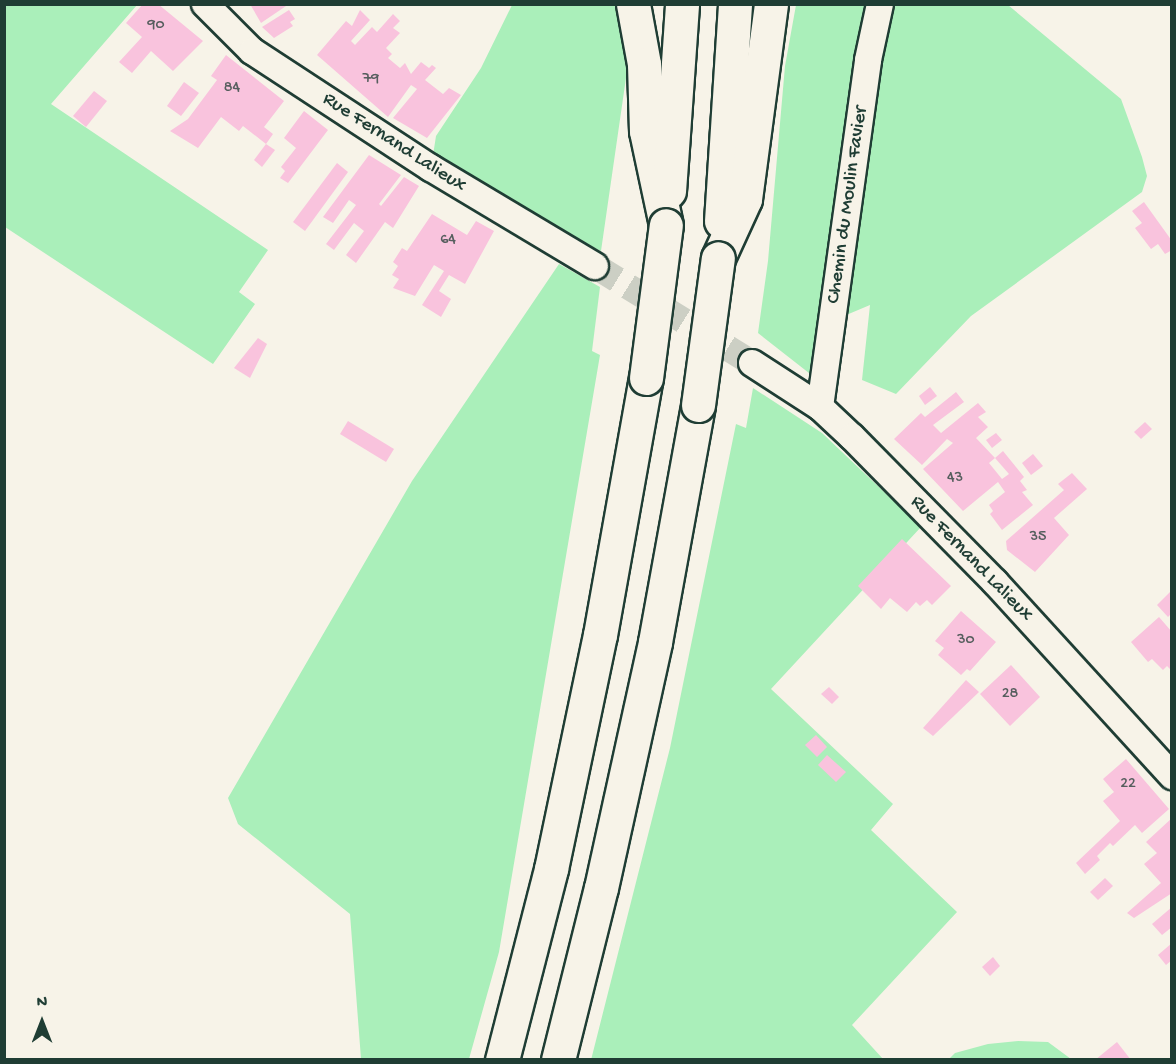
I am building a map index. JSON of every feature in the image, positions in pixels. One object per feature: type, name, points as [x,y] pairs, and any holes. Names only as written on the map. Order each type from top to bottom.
[{"type":"highway","points":[[633,4],[644,64],[646,131],[666,225]]},
{"type":"highway","points":[[502,1059],[551,869],[600,635],[646,378],[666,225],[682,4]]},
{"type":"highway","points":[[558,1059],[602,888],[655,642],[698,405],[718,258],[735,4]]},
{"type":"highway","points":[[718,258],[745,199],[771,4]]},
{"type":"street","name":"Rue Fernand Lalieux","points":[[205,4],[252,51],[431,168],[595,266]]},
{"type":"street","name":"Chemin du Moulin Favier","points":[[820,407],[868,60],[880,4]]},
{"type":"street","name":"Rue Fernand Lalieux","points":[[752,363],[820,407],[995,582],[1172,776]]},
{"type":"green space","points":[[4,5],[137,5],[51,104],[268,250],[239,292],[255,304],[213,364],[5,227]]},
{"type":"green space","points":[[512,5],[618,5],[627,71],[601,251],[431,168],[436,136],[481,68]]},
{"type":"green space","points":[[796,5],[1008,5],[1121,99],[1147,176],[1142,192],[971,316],[896,394],[862,380],[870,305],[832,321],[823,384],[758,333],[768,261],[785,66]]},
{"type":"green space","points":[[559,264],[600,287],[592,351],[600,355],[499,952],[469,1059],[361,1059],[350,914],[238,824],[228,798],[412,481]]},
{"type":"green space","points":[[753,388],[822,433],[921,527],[771,689],[893,804],[871,830],[957,912],[852,1025],[883,1059],[591,1060],[670,748],[736,424],[746,428]]},
{"type":"green space","points":[[1018,1041],[1048,1042],[1071,1059],[949,1059],[955,1053],[988,1044]]},
{"type":"building","points":[[143,4],[158,4],[203,41],[173,71],[151,51],[132,73],[119,62],[142,37],[126,23]]},
{"type":"building","points":[[250,4],[289,4],[261,23]]},
{"type":"building","points":[[289,10],[295,19],[290,22],[293,26],[274,38],[262,27]]},
{"type":"building","points":[[360,10],[370,20],[351,41],[355,45],[372,27],[377,32],[393,14],[400,21],[393,28],[400,33],[386,48],[392,54],[388,58],[400,68],[405,63],[411,74],[421,62],[429,68],[432,65],[436,68],[425,80],[443,94],[449,88],[461,95],[427,138],[393,118],[417,89],[411,85],[388,117],[317,55],[346,21],[352,26]]},
{"type":"building","points":[[226,55],[284,101],[264,127],[273,134],[266,144],[243,126],[239,131],[221,117],[198,148],[170,131],[188,119],[217,80],[211,76]]},
{"type":"building","points":[[184,82],[199,93],[181,116],[167,106]]},
{"type":"building","points":[[94,91],[107,101],[86,127],[73,116]]},
{"type":"building","points":[[304,111],[328,130],[288,183],[280,178],[285,171],[281,167],[296,148],[284,138]]},
{"type":"building","points":[[266,144],[275,150],[262,167],[254,160]]},
{"type":"building","points":[[369,155],[401,175],[379,204],[381,206],[404,177],[419,186],[393,228],[385,222],[356,263],[346,255],[364,231],[354,223],[334,250],[326,244],[356,205],[349,200],[333,223],[323,217]]},
{"type":"building","points":[[337,163],[348,172],[305,231],[293,222]]},
{"type":"building","points":[[1144,202],[1172,241],[1172,250],[1165,254],[1158,244],[1151,249],[1135,228],[1142,223],[1132,211]]},
{"type":"building","points":[[432,214],[467,235],[476,221],[494,231],[465,284],[449,275],[439,291],[451,299],[441,317],[422,305],[444,271],[434,265],[415,296],[393,288],[399,279],[392,275],[398,266],[393,262],[402,248],[407,251]]},
{"type":"building","points":[[258,338],[267,344],[250,378],[234,368]]},
{"type":"building","points":[[930,387],[937,396],[925,405],[919,396]]},
{"type":"building","points":[[956,392],[964,402],[933,425],[941,433],[978,403],[986,412],[978,417],[988,427],[976,438],[995,458],[1003,451],[1024,477],[1020,481],[1027,490],[1022,492],[1033,505],[1002,530],[990,514],[993,511],[989,505],[1005,492],[998,482],[963,511],[923,469],[953,443],[947,439],[922,465],[894,439],[921,413],[925,417]],"holes":[[[995,458],[1009,474],[1002,479],[989,463]]]},
{"type":"building","points":[[348,421],[394,449],[386,462],[340,434]]},
{"type":"building","points":[[1145,422],[1152,429],[1141,439],[1134,432]]},
{"type":"building","points":[[996,433],[1002,440],[992,448],[986,440]]},
{"type":"building","points":[[1033,454],[1043,466],[1031,475],[1022,463]]},
{"type":"building","points":[[1072,473],[1087,489],[1054,518],[1069,535],[1035,572],[1007,550],[1006,541],[1064,490],[1058,484]]},
{"type":"building","points":[[902,539],[951,586],[932,605],[927,600],[920,606],[916,602],[907,612],[890,598],[881,609],[858,586]]},
{"type":"building","points":[[1172,590],[1172,613],[1168,617],[1157,605]]},
{"type":"building","points":[[961,611],[996,642],[970,671],[967,669],[961,675],[938,655],[944,648],[935,641]]},
{"type":"building","points":[[1159,617],[1172,632],[1172,671],[1167,666],[1163,670],[1152,659],[1148,662],[1131,642]]},
{"type":"building","points":[[1011,665],[1040,697],[1010,726],[980,694]]},
{"type":"building","points":[[966,680],[979,692],[933,736],[923,728]]},
{"type":"building","points":[[829,687],[839,697],[832,704],[821,694]]},
{"type":"building","points":[[816,735],[827,747],[817,757],[805,745]]},
{"type":"building","points":[[827,755],[846,772],[836,782],[818,765]]},
{"type":"building","points":[[1126,759],[1169,809],[1142,833],[1135,825],[1113,846],[1110,843],[1097,856],[1100,860],[1085,874],[1076,863],[1120,821],[1103,801],[1114,792],[1103,779]]},
{"type":"building","points":[[1172,818],[1172,893],[1134,918],[1127,913],[1161,883],[1144,864],[1157,853],[1146,842]]},
{"type":"building","points":[[1105,878],[1113,886],[1098,900],[1090,892]]},
{"type":"building","points":[[1172,907],[1172,927],[1162,935],[1152,924]]},
{"type":"building","points":[[1172,943],[1172,960],[1166,965],[1158,955]]},
{"type":"building","points":[[993,957],[1000,966],[990,976],[982,967]]},
{"type":"building","points":[[1117,1042],[1131,1060],[1095,1060]]},
{"type":"tunnel","points":[[595,266],[752,363]]}]
